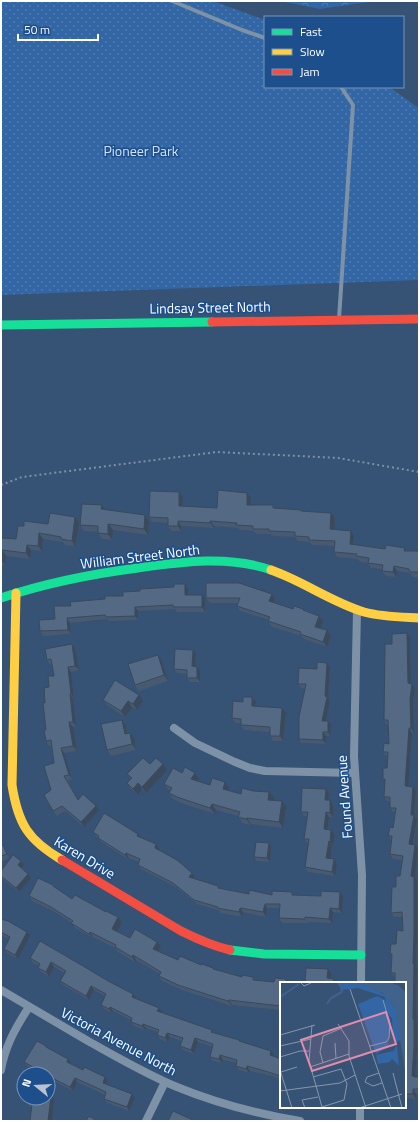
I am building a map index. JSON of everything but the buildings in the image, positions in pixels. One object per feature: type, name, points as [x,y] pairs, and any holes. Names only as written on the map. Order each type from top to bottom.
[{"type":"street","name":"Lindsay Street North","points":[[1,325],[419,319]]},
{"type":"street","name":"William Street North","points":[[1,598],[83,576],[175,563],[201,561],[236,562],[254,565],[281,574],[357,610],[385,616],[419,618]]},
{"type":"street","name":"Karen Drive","points":[[16,593],[12,785],[17,812],[22,823],[38,845],[181,931],[220,948],[264,954],[361,955]]},
{"type":"street","name":"Found Avenue","points":[[357,610],[354,773],[362,875],[361,982]]},
{"type":"street","points":[[174,728],[195,743],[250,768],[264,771],[354,773]]},
{"type":"street","name":"Victoria Avenue North","points":[[1,990],[114,1056],[165,1082],[184,1090],[234,1106],[300,1121]]},
{"type":"street","points":[[1,1070],[2,1060],[9,1041],[29,1007]]},
{"type":"street","points":[[146,1121],[165,1082]]},
{"type":"street","points":[[360,1108],[360,1121]]},
{"type":"lane","points":[[172,1],[264,38]]},
{"type":"lane","points":[[339,319],[353,106],[342,88]]},
{"type":"path","points":[[1,485],[22,477],[217,452],[338,458],[419,472]]},
{"type":"green space","name":"Pioneer Park","points":[[1,1],[213,1],[264,20],[264,88],[390,88],[419,108],[419,280],[1,295]]},
{"type":"green space","points":[[280,1],[376,1],[320,9]]},
{"type":"traffic: fast","points":[[1,325],[212,322]]},
{"type":"traffic: fast","points":[[1,598],[35,588],[103,573],[188,562],[221,561],[255,565],[271,570]]},
{"type":"traffic: fast","points":[[230,950],[264,954],[361,955]]},
{"type":"traffic: slow","points":[[271,570],[340,603],[364,612],[385,616],[419,618]]},
{"type":"traffic: slow","points":[[16,593],[12,785],[14,799],[21,821],[26,830],[50,853],[62,860]]},
{"type":"traffic: jam","points":[[212,322],[419,319]]},
{"type":"traffic: jam","points":[[62,860],[181,931],[205,942],[230,950]]}]
